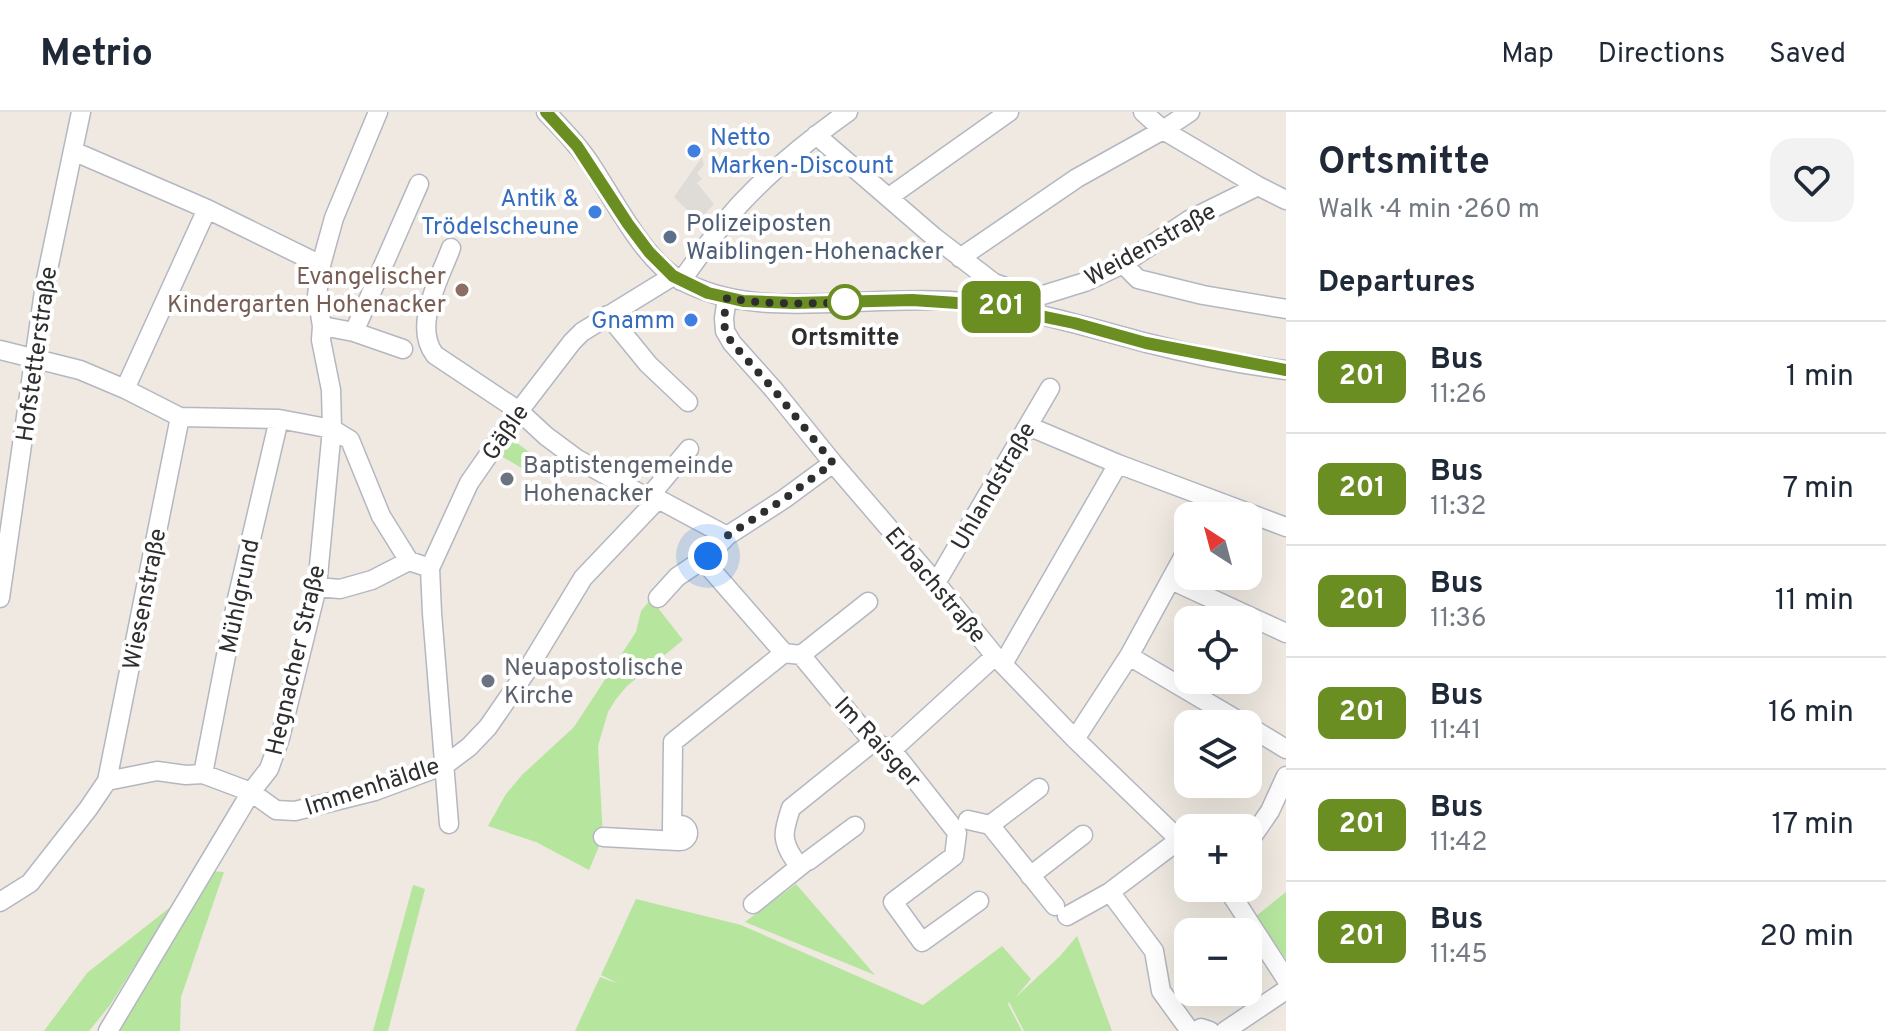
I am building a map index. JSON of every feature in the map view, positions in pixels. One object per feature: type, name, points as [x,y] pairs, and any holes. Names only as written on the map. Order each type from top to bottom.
[{"type":"street","name":"Hofstetterstraße","points":[[0,600],[45,284],[81,112]]},
{"type":"street","name":"Hegnacher Straße","points":[[108,1031],[251,792],[269,769],[280,738],[317,587],[332,429],[331,390],[321,340],[317,296],[321,265],[334,218],[378,112]]},
{"type":"street","points":[[546,112],[585,156],[649,252],[677,278],[708,293],[743,301],[912,300],[988,305],[1062,320],[1146,343],[1286,370]]},
{"type":"street","points":[[889,197],[1009,112]]},
{"type":"street","points":[[1143,112],[1163,130],[1286,200]]},
{"type":"street","points":[[960,258],[1077,178],[1190,112]]},
{"type":"street","points":[[677,278],[741,203],[837,115]]},
{"type":"street","name":"Weidenstraße","points":[[816,135],[960,258],[994,283],[1031,296],[1085,282],[1123,264],[1189,220],[1258,186]]},
{"type":"street","points":[[73,151],[207,209],[321,265]]},
{"type":"street","points":[[354,332],[419,184]]},
{"type":"street","points":[[125,389],[207,209]]},
{"type":"street","points":[[451,248],[430,303],[425,332],[435,355],[519,411],[577,459],[727,536]]},
{"type":"street","points":[[1123,264],[1138,279],[1203,295],[1286,309]]},
{"type":"street","name":"Gäßle","points":[[430,568],[469,483],[572,342],[608,315],[677,278]]},
{"type":"street","points":[[988,305],[994,283]]},
{"type":"street","name":"Erbachstraße","points":[[727,298],[725,331],[732,343],[999,660],[1174,834]]},
{"type":"street","points":[[608,315],[648,364],[688,402]]},
{"type":"street","points":[[322,326],[354,332],[403,349]]},
{"type":"street","points":[[0,350],[80,370],[180,417],[279,419],[332,429],[350,440],[381,516],[409,561],[430,568],[449,824]]},
{"type":"street","name":"Uhlandstraße","points":[[936,583],[1050,388]]},
{"type":"street","name":"Wiesenstraße","points":[[107,781],[180,417]]},
{"type":"street","name":"Mühlgrund","points":[[203,774],[237,599],[279,419]]},
{"type":"street","points":[[1028,426],[1197,502]]},
{"type":"street","name":"Immenhäldle","points":[[107,781],[157,771],[203,774],[251,792],[276,810],[295,811],[375,791],[445,765],[469,747],[488,727],[526,672],[583,578],[653,498],[689,449]]},
{"type":"street","points":[[658,598],[677,577],[708,556],[727,536],[833,463]]},
{"type":"street","points":[[892,750],[999,660],[1118,464]]},
{"type":"street","points":[[1262,521],[1286,527]]},
{"type":"street","name":"Im Raisger","points":[[708,556],[709,567],[873,742],[892,750],[960,828]]},
{"type":"street","points":[[317,587],[340,589],[372,580],[409,561]]},
{"type":"street","points":[[1075,739],[1129,656],[1174,574]]},
{"type":"street","points":[[1171,580],[1286,633]]},
{"type":"street","points":[[603,837],[675,836],[673,742],[868,602]]},
{"type":"street","points":[[1129,656],[1221,710]]},
{"type":"street","points":[[1262,735],[1286,749]]},
{"type":"street","points":[[802,861],[784,845],[791,808],[873,742]]},
{"type":"street","points":[[1262,823],[1286,776]]},
{"type":"street","points":[[0,902],[30,883],[107,781]]},
{"type":"street","points":[[979,901],[922,942],[893,902],[954,856],[960,828],[990,825],[1039,788]]},
{"type":"street","points":[[990,825],[1061,911],[1110,892],[1174,850]]},
{"type":"street","points":[[753,904],[802,861],[855,826]]},
{"type":"street","points":[[1030,876],[1083,835]]},
{"type":"street","points":[[1110,892],[1154,951],[1161,991],[1190,1031]]},
{"type":"street","points":[[1236,902],[1286,979]]},
{"type":"street","points":[[1225,1031],[1286,990]]},
{"type":"street","points":[[1197,1031],[1201,1028],[1210,1031]]},
{"type":"green space","points":[[506,435],[540,460],[532,474],[494,452]]},
{"type":"green space","points":[[651,599],[683,640],[627,686],[608,712],[598,746],[603,837],[589,870],[536,842],[488,826],[506,794],[522,775],[574,727],[636,632],[641,611]]},
{"type":"green space","points":[[209,871],[224,872],[181,997],[180,1031],[116,1031]]},
{"type":"green space","points":[[796,884],[875,975],[745,922]]},
{"type":"green space","points":[[413,885],[425,889],[388,1031],[373,1031]]},
{"type":"green space","points":[[1286,892],[1286,959],[1262,925],[1262,918],[1256,916]]},
{"type":"green space","points":[[636,899],[741,925],[923,1005],[1002,946],[1031,979],[1015,998],[1077,936],[1112,1031],[1024,1031],[1009,1002],[1022,1031],[575,1031],[600,977],[619,984],[601,975]]},
{"type":"green space","points":[[173,905],[110,1005],[89,1031],[44,1031],[87,973]]},
{"type":"shaded area","points":[[702,157],[704,165],[697,173],[702,179],[697,183],[714,204],[698,221],[674,197]]},
{"type":"bus line","name":"201","points":[[546,112],[592,166],[649,252],[673,276],[708,293],[743,301],[818,304],[912,300],[988,305],[1074,323],[1146,343],[1286,370]]},
{"type":"place","name":"Netto Marken-Discount","points":[[694,151]]},
{"type":"place","name":"Antik & Trödelscheune","points":[[595,212]]},
{"type":"place","name":"Polizeiposten Waiblingen-Hohenacker","points":[[670,237]]},
{"type":"place","name":"Evangelischer Kindergarten Hohenacker","points":[[462,290]]},
{"type":"place","name":"Ortsmitte","points":[[845,302]]},
{"type":"place","name":"Gnamm","points":[[691,320]]},
{"type":"place","name":"Baptistengemeinde Hohenacker","points":[[507,479]]},
{"type":"place","name":"Neuapostolische Kirche","points":[[488,681]]},
{"type":"route","points":[[708,556],[727,536],[833,463],[732,343],[725,331],[727,298],[818,304],[850,302],[845,302]]}]
